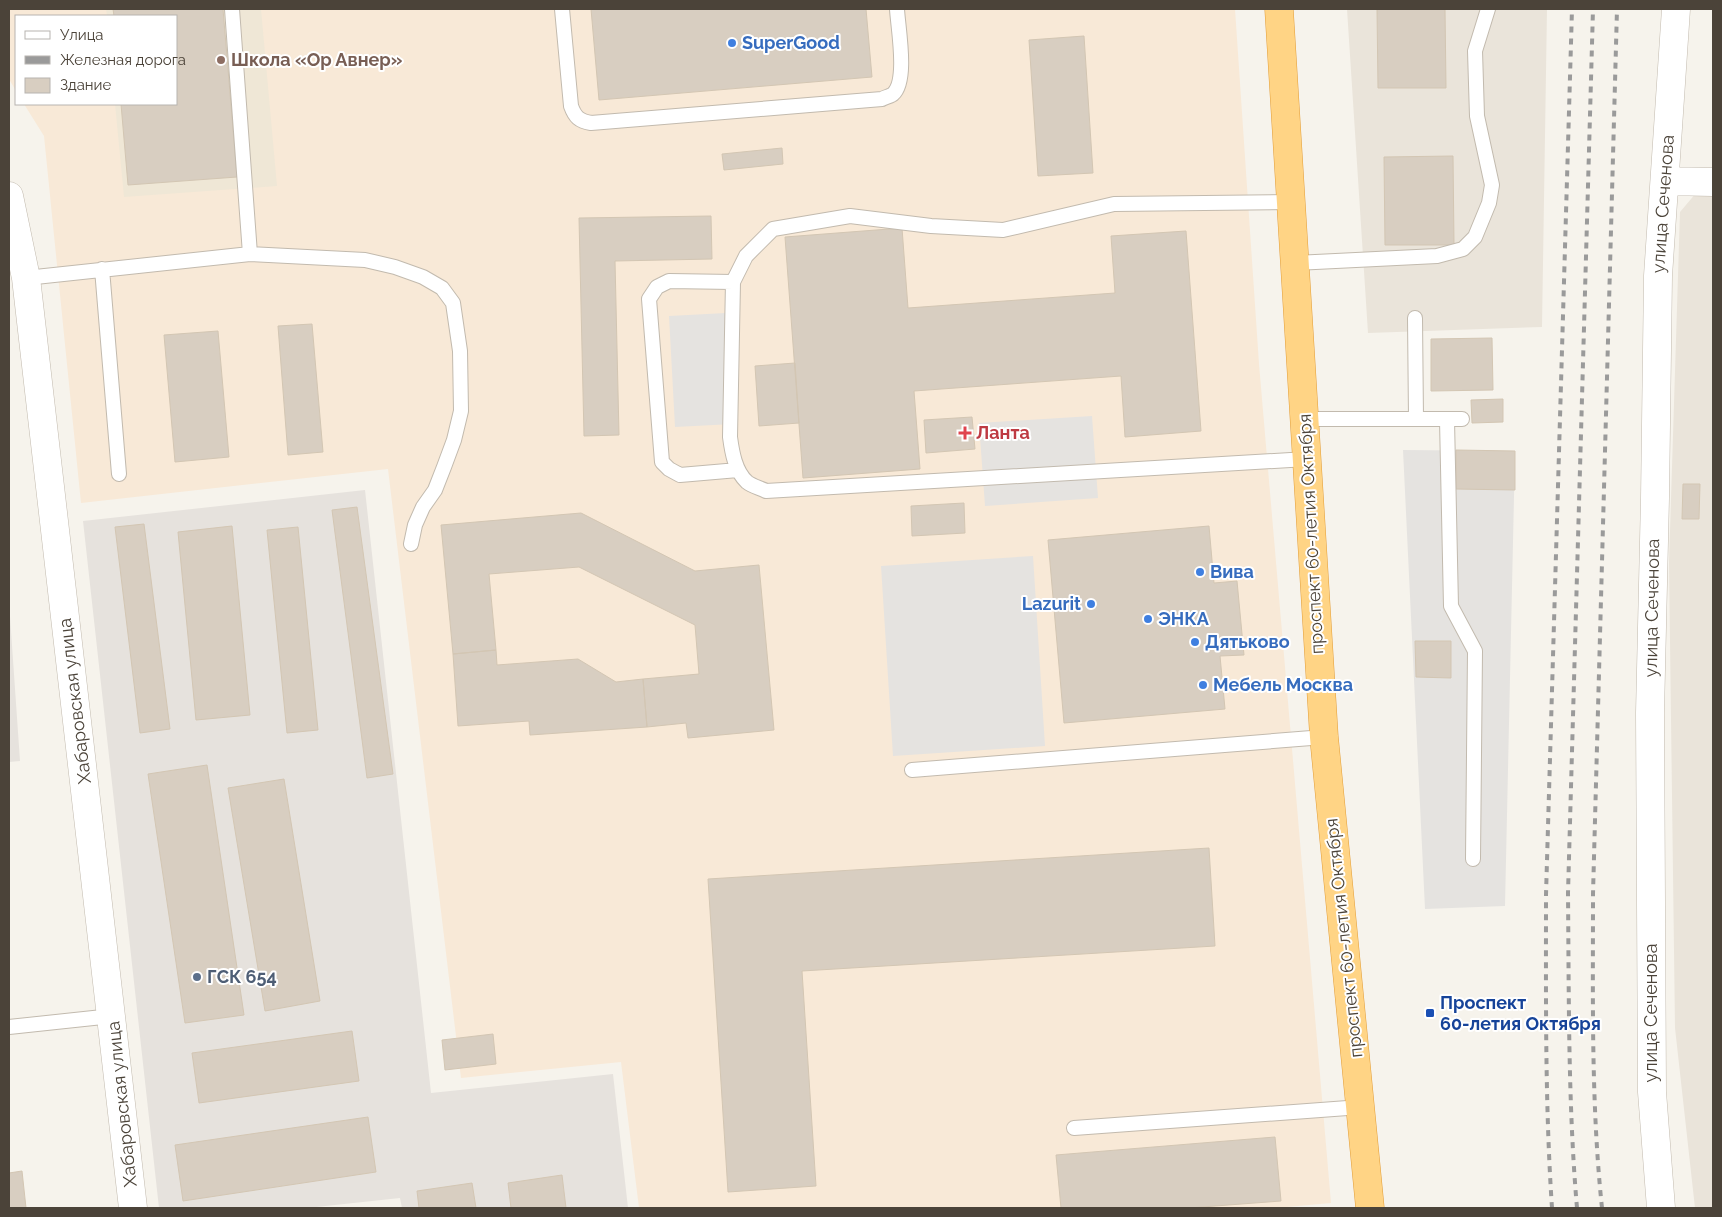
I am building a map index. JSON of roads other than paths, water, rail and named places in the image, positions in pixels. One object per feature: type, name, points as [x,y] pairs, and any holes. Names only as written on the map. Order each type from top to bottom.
[{"type":"highway","name":"проспект 60-летия Октября","points":[[1279,9],[1324,737],[1370,1208]]},
{"type":"street","name":"улица Сеченова","points":[[1662,1208],[1652,1092],[1650,713],[1658,276],[1676,9]]},
{"type":"street","points":[[1665,181],[1713,182]]},
{"type":"street","name":"Хабаровская улица","points":[[9,196],[26,278],[133,1208]]},
{"type":"lane","points":[[232,9],[250,254]]},
{"type":"lane","points":[[562,9],[571,106],[577,118],[591,123],[888,96],[893,94],[900,85],[901,70],[896,9]]},
{"type":"lane","points":[[1295,263],[1437,256],[1463,249],[1475,237],[1489,204],[1492,184],[1477,116],[1475,51],[1488,9]]},
{"type":"lane","points":[[1291,202],[1114,204],[1003,230],[931,226],[850,216],[773,229],[746,256],[733,282],[730,437],[731,448],[738,470],[748,483],[766,491],[1307,459]]},
{"type":"lane","points":[[26,278],[250,254],[365,260],[394,266],[423,277],[442,288],[453,302],[460,351],[461,411],[454,440],[444,467],[435,490],[415,525],[411,544]]},
{"type":"lane","points":[[102,269],[119,474]]},
{"type":"lane","points":[[733,282],[669,281],[657,287],[649,299],[662,462],[669,469],[680,475],[738,470]]},
{"type":"lane","points":[[1415,318],[1416,419]]},
{"type":"lane","points":[[1304,419],[1462,419]]},
{"type":"lane","points":[[1447,420],[1451,606],[1475,651],[1473,859]]},
{"type":"lane","points":[[912,770],[1324,737]]},
{"type":"lane","points":[[9,1027],[112,1016]]},
{"type":"lane","points":[[1074,1128],[1361,1107]]},
{"type":"railway","points":[[1552,1208],[1547,1091],[1546,895],[1572,9]]},
{"type":"railway","points":[[1577,1208],[1570,1090],[1568,893],[1593,9]]},
{"type":"railway","points":[[1602,1208],[1594,1090],[1593,894],[1617,9]]},
{"type":"place","name":"SuperGood","points":[[732,43]]},
{"type":"place","name":"Школа «Ор Авнер»","points":[[221,60]]},
{"type":"place","name":"Ланта","points":[[965,433]]},
{"type":"place","name":"Вива","points":[[1200,572]]},
{"type":"place","name":"Lazurit","points":[[1091,604]]},
{"type":"place","name":"ЭНКА","points":[[1148,619]]},
{"type":"place","name":"Дятьково","points":[[1195,642]]},
{"type":"place","name":"Мебель Москва","points":[[1203,685]]},
{"type":"place","name":"ГСК 654","points":[[197,977]]},
{"type":"place","name":"Проспект 60-летия Октября","points":[[1430,1013]]}]
